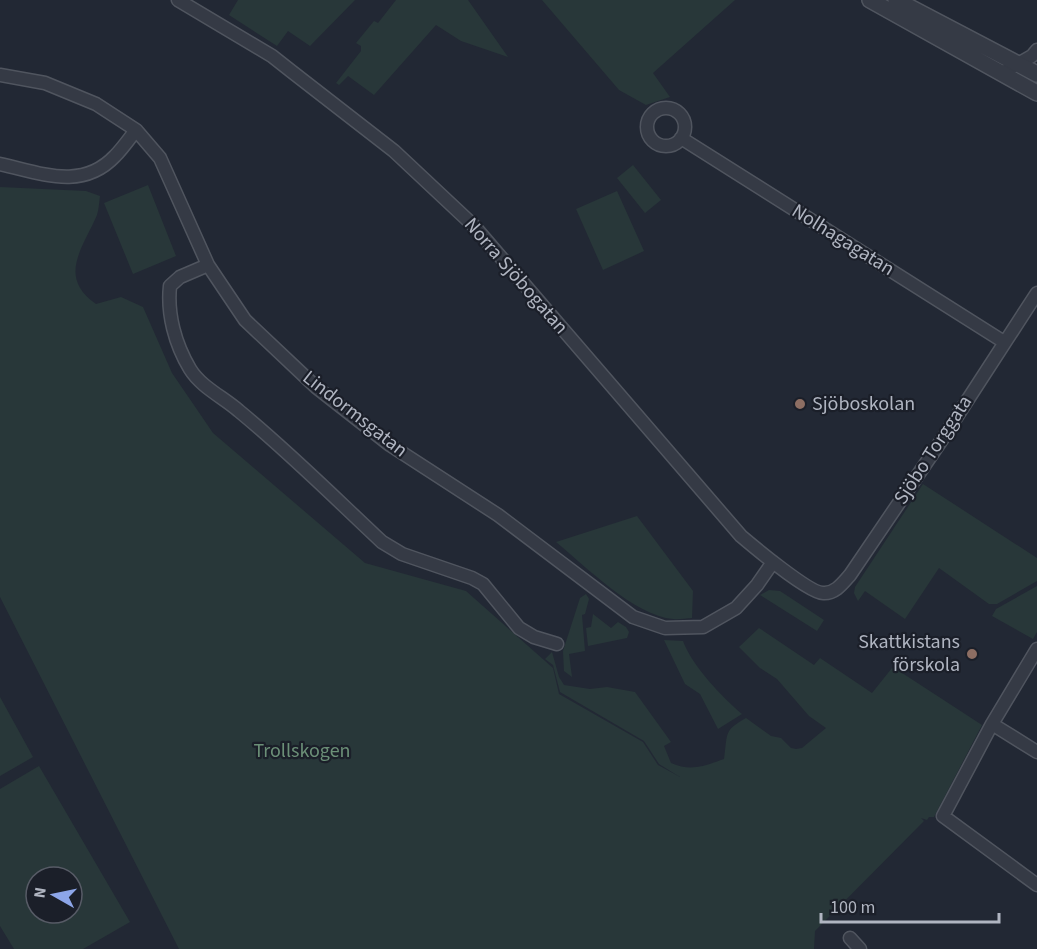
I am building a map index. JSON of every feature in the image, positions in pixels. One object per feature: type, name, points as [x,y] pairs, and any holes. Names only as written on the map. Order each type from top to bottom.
[{"type":"street","name":"Norra Sjöbogatan","points":[[178,0],[272,56],[394,151],[474,226],[741,536],[773,562],[818,592]]},
{"type":"street","points":[[870,0],[1037,93]]},
{"type":"street","points":[[896,0],[1037,74]]},
{"type":"street","points":[[1002,73],[1032,56],[1037,50]]},
{"type":"street","name":"Lindormsgatan","points":[[0,75],[45,83],[96,104],[136,130],[160,159],[208,265],[245,320],[316,387],[390,445],[498,515],[633,617],[665,628],[703,627],[736,608],[757,585],[773,562]]},
{"type":"street","points":[[0,164],[62,177],[80,177],[105,165],[136,130]]},
{"type":"street","name":"Nolhagagatan","points":[[681,138],[1004,342]]},
{"type":"street","points":[[208,265],[180,278],[170,286],[168,303],[177,343],[191,371],[206,386],[239,411],[382,542],[402,554],[483,584],[519,628],[534,637],[557,644]]},
{"type":"street","name":"Sjöbo Torggata","points":[[818,592],[833,591],[841,586],[850,575],[941,441],[1037,292]]},
{"type":"street","points":[[1037,649],[992,724],[943,816],[1037,885]]},
{"type":"street","points":[[992,724],[1037,752]]},
{"type":"street","points":[[850,938],[860,949]]},
{"type":"green space","points":[[238,0],[355,0],[310,46],[288,31],[277,46],[229,15]]},
{"type":"green space","points":[[396,0],[468,0],[508,57],[461,41],[436,25],[374,95],[348,76],[339,85],[336,83],[361,51],[361,46],[356,43],[374,21],[378,23]]},
{"type":"green space","points":[[542,0],[735,0],[653,73],[670,97],[646,105],[619,90]]},
{"type":"green space","points":[[633,165],[661,200],[645,213],[617,178]]},
{"type":"green space","points":[[148,185],[176,256],[133,274],[104,203]]},
{"type":"green space","name":"Trollskogen","points":[[0,187],[86,191],[100,196],[97,215],[77,262],[75,273],[78,283],[84,294],[96,304],[121,297],[143,307],[172,373],[213,433],[365,563],[466,591],[553,668],[559,694],[643,742],[658,765],[680,777],[659,764],[644,741],[560,692],[553,665],[545,659],[552,652],[559,677],[564,685],[590,689],[607,687],[635,692],[671,742],[664,746],[671,763],[691,768],[724,759],[730,730],[746,718],[771,736],[781,738],[791,748],[796,749],[802,748],[826,728],[809,716],[777,679],[760,668],[739,647],[759,628],[814,665],[820,658],[872,693],[892,668],[896,669],[982,725],[934,817],[929,817],[927,820],[921,818],[924,821],[815,931],[814,949],[179,949],[0,597]]},
{"type":"green space","points":[[617,191],[644,251],[603,270],[576,209]]},
{"type":"green space","points":[[923,484],[1037,558],[1037,581],[997,604],[989,604],[939,568],[905,619],[865,591],[858,601],[854,593],[855,587]]},
{"type":"green space","points":[[637,516],[693,591],[692,618],[673,619],[658,616],[643,609],[611,588],[556,542]]},
{"type":"green space","points":[[1037,586],[1037,632],[1033,639],[992,616],[996,609]]},
{"type":"green space","points":[[769,590],[780,591],[824,620],[817,631],[760,595]]},
{"type":"green space","points":[[586,594],[589,599],[585,614],[582,615],[585,651],[569,654],[572,677],[564,671],[563,651],[580,598]]},
{"type":"green space","points":[[593,614],[611,628],[618,622],[626,627],[629,632],[627,638],[588,646],[586,628],[591,627]]},
{"type":"green space","points":[[664,640],[683,641],[700,671],[742,714],[718,729],[700,694],[685,684]]},
{"type":"green space","points":[[0,697],[33,757],[0,776]]},
{"type":"green space","points":[[39,766],[130,922],[83,949],[14,949],[0,926],[0,789]]},
{"type":"place","name":"Sjöboskolan","points":[[800,404]]},
{"type":"place","name":"Skattkistans förskola","points":[[972,654]]}]
